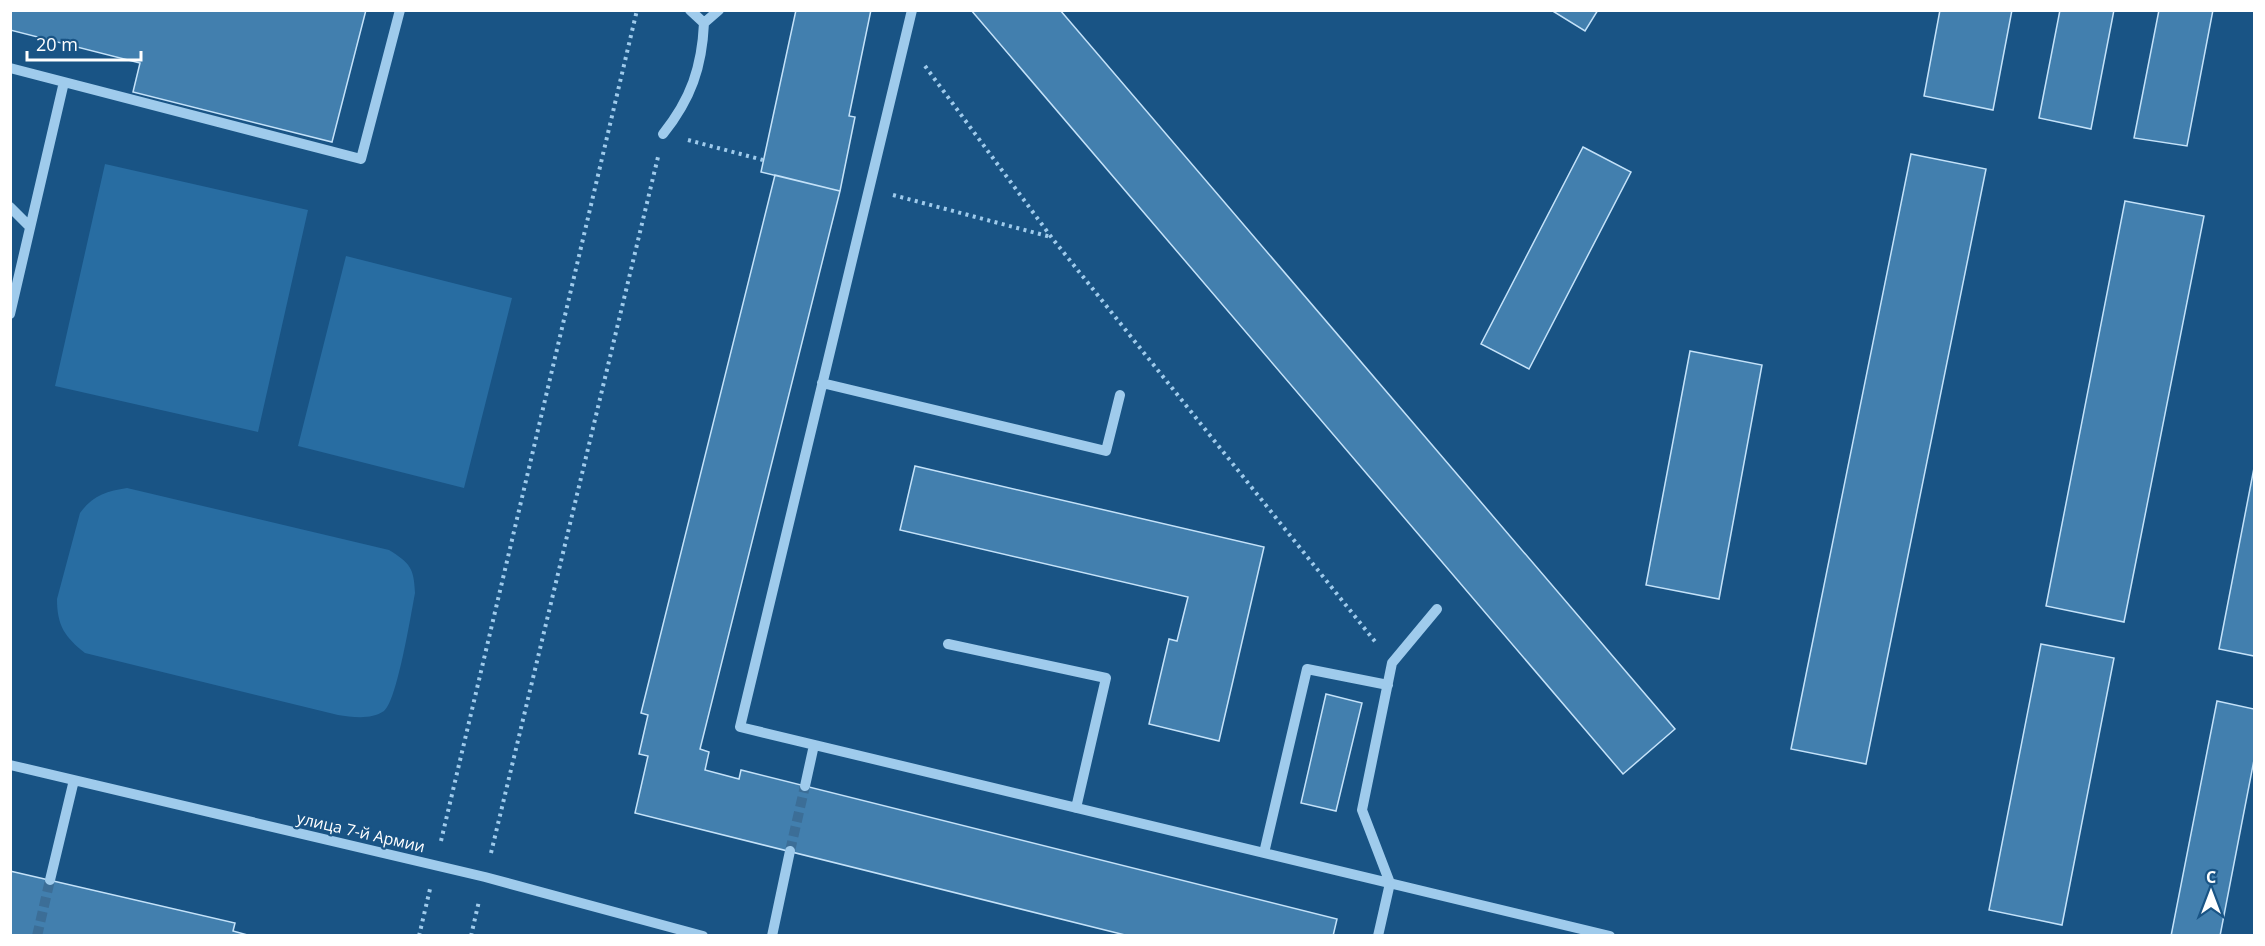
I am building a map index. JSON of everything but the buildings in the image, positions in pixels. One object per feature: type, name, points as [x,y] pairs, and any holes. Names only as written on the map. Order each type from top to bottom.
[{"type":"street","points":[[10,68],[361,159],[400,10]]},
{"type":"street","points":[[690,10],[704,23]]},
{"type":"street","points":[[663,134],[673,122],[694,82],[702,53],[704,23],[719,10]]},
{"type":"street","points":[[912,10],[740,727],[1610,936]]},
{"type":"street","points":[[10,314],[64,82]]},
{"type":"street","points":[[10,207],[30,227]]},
{"type":"street","points":[[822,383],[1106,451],[1120,395]]},
{"type":"street","points":[[1378,936],[1390,883],[1362,810],[1392,663],[1437,609]]},
{"type":"street","points":[[948,644],[1106,678],[1076,808]]},
{"type":"street","points":[[1264,853],[1307,669],[1388,685]]},
{"type":"street","points":[[805,786],[814,745]]},
{"type":"street","name":"улица 7-й Армии","points":[[10,765],[485,877],[703,936]]},
{"type":"street","points":[[50,880],[74,780]]},
{"type":"street","points":[[772,936],[790,851]]},
{"type":"path","points":[[419,936],[637,10]]},
{"type":"path","points":[[905,39],[1052,238],[1392,663]]},
{"type":"path","points":[[471,936],[663,134],[764,160]]},
{"type":"path","points":[[869,189],[1052,238]]},
{"type":"shaded area","points":[[105,164],[308,210],[258,432],[55,386]]},
{"type":"shaded area","points":[[346,256],[512,298],[464,488],[298,446]]},
{"type":"shaded area","points":[[127,488],[389,550],[402,559],[412,572],[415,593],[394,691],[384,711],[367,717],[338,715],[85,653],[78,647],[63,630],[57,599],[80,513],[100,495]]},
{"type":"tunnel","points":[[790,851],[805,786]]},
{"type":"tunnel","points":[[37,936],[50,880]]}]
